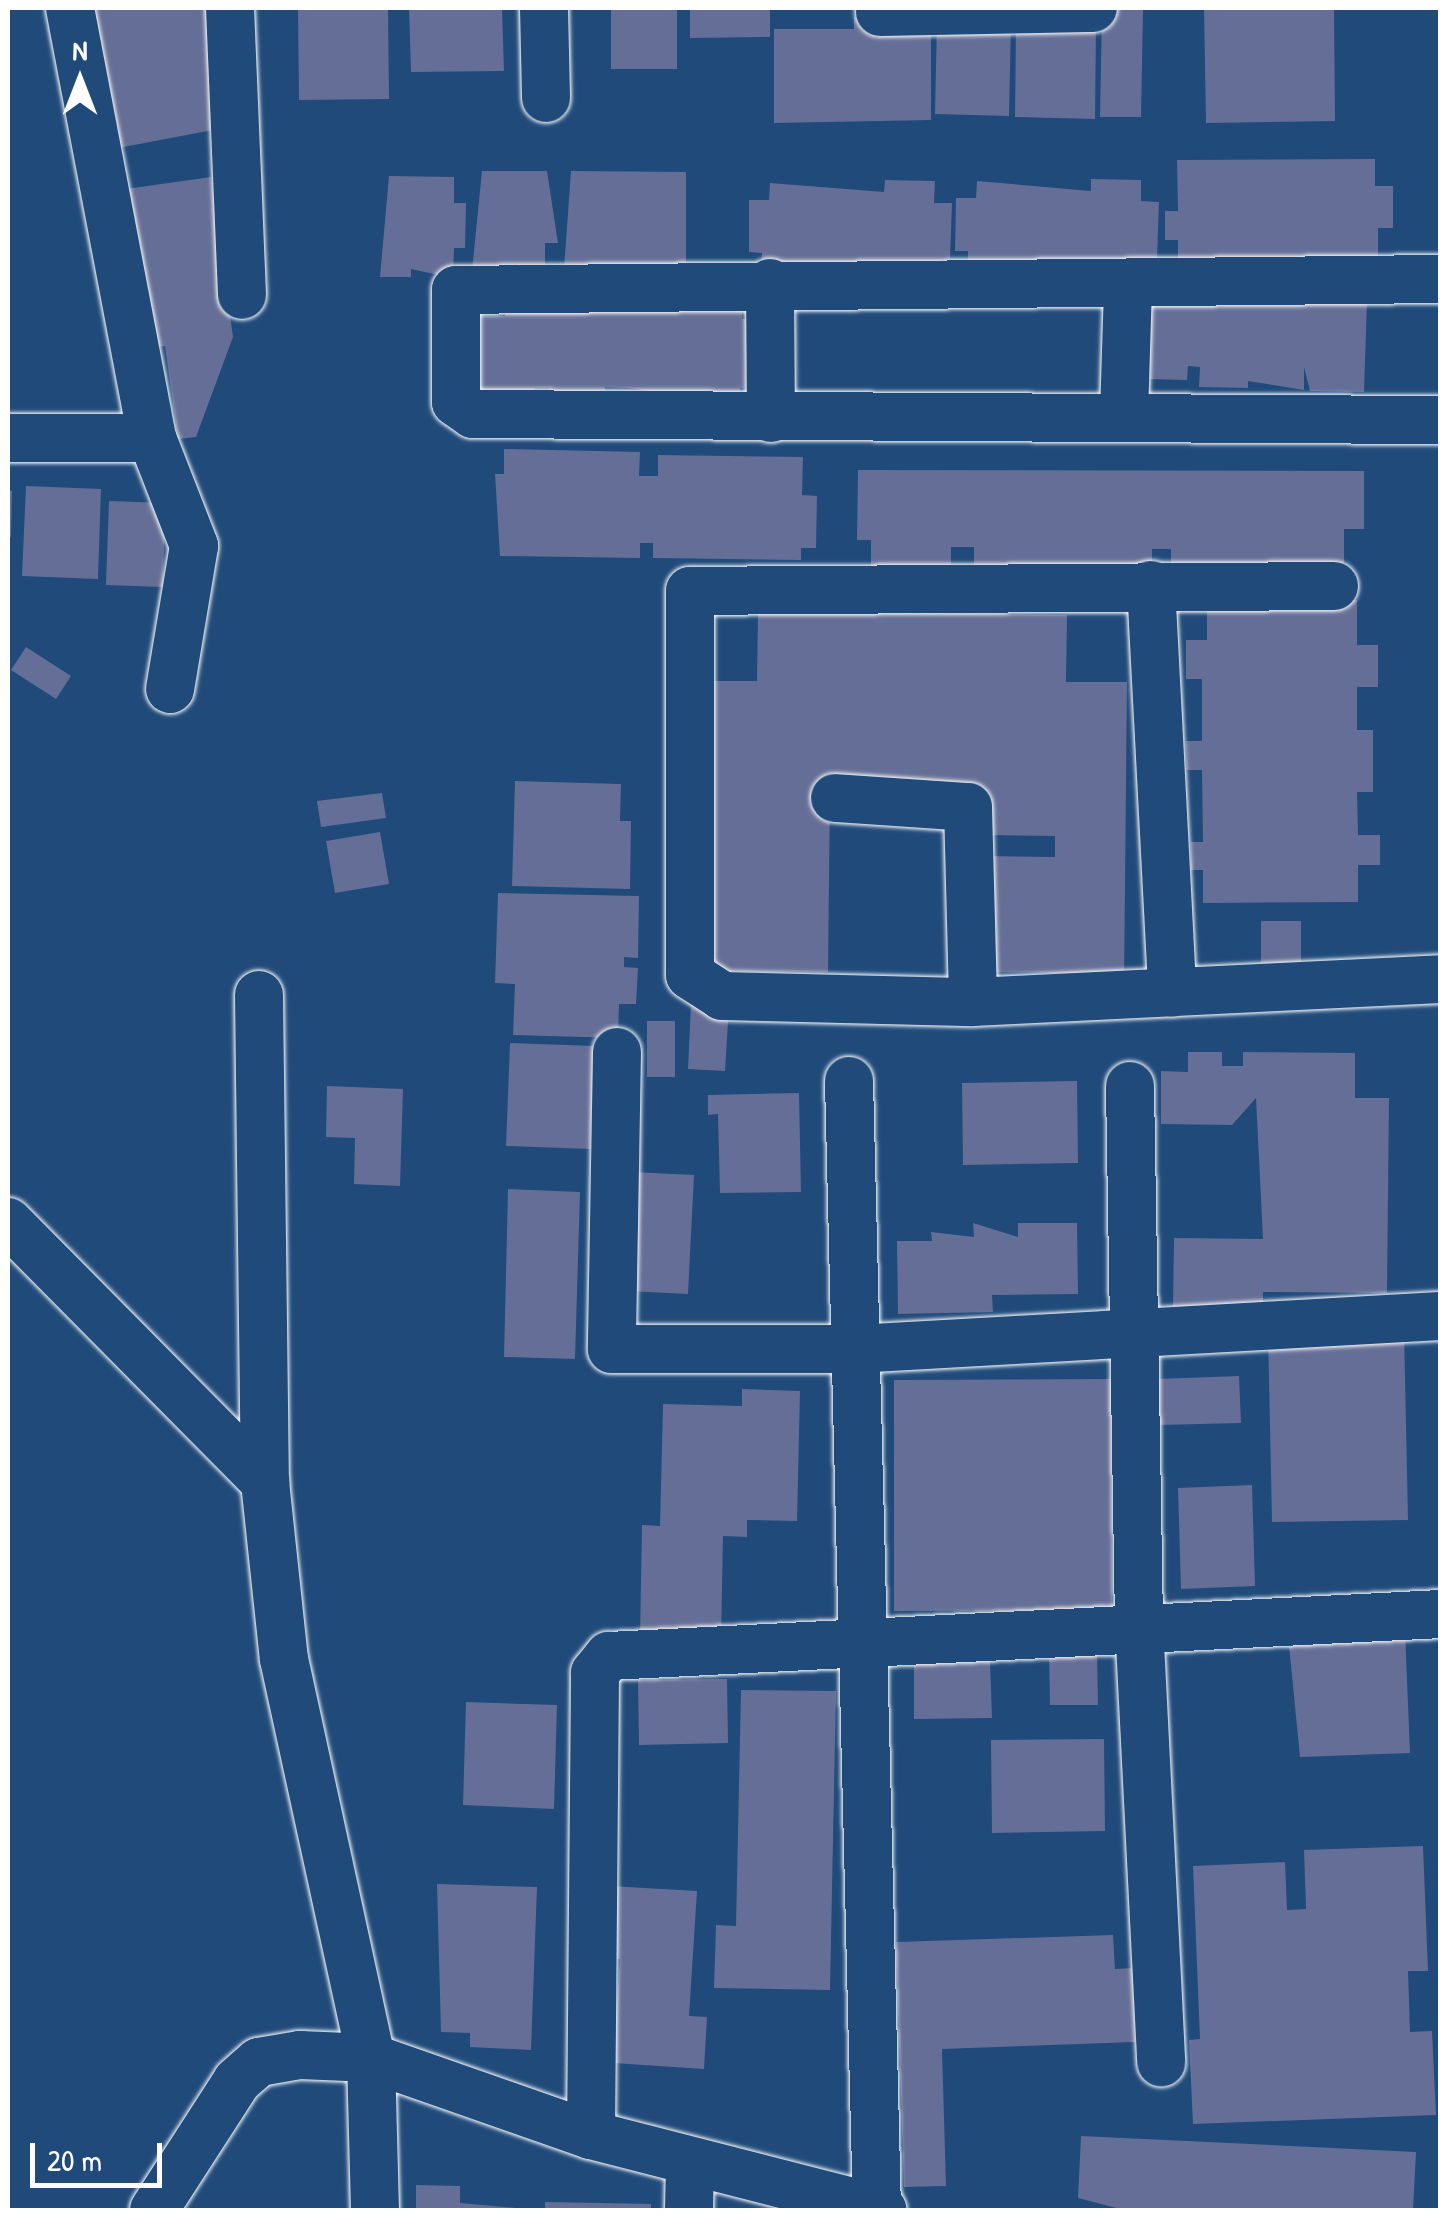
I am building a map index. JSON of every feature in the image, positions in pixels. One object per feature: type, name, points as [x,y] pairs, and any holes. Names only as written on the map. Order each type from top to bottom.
[{"type":"street","points":[[70,8],[152,438],[194,546],[170,689]]},
{"type":"street","points":[[230,8],[242,295]]},
{"type":"street","points":[[544,8],[546,98]]},
{"type":"street","points":[[880,12],[1093,8]]},
{"type":"street","points":[[1440,279],[1128,286],[770,283],[458,288],[456,402],[473,414],[771,418],[1124,415],[1440,420]]},
{"type":"street","points":[[770,283],[771,418]]},
{"type":"street","points":[[1124,415],[1128,286]]},
{"type":"street","points":[[8,438],[152,438]]},
{"type":"street","points":[[1151,584],[1172,992]]},
{"type":"street","points":[[1334,586],[1151,584],[690,591],[690,975],[722,996],[973,1002],[1440,979]]},
{"type":"street","points":[[835,798],[968,806],[973,1002]]},
{"type":"street","points":[[259,995],[265,1482],[284,1660],[372,2058],[375,2210]]},
{"type":"street","points":[[616,1052],[612,1349],[855,1348],[1440,1316]]},
{"type":"street","points":[[154,2210],[237,2081],[259,2062],[372,2058],[591,2135],[880,2210],[859,1640],[849,1081]]},
{"type":"street","points":[[1130,1086],[1138,1330],[1140,1623],[1160,2062]]},
{"type":"street","points":[[8,1222],[265,1482]]},
{"type":"street","points":[[591,2135],[595,1673],[627,1649],[1140,1623],[1440,1614]]},
{"type":"street","points":[[689,2210],[690,2162]]},
{"type":"building","points":[[86,8],[213,8],[218,129],[113,149]]},
{"type":"building","points":[[298,8],[388,8],[389,99],[299,100]]},
{"type":"building","points":[[409,8],[502,8],[504,71],[411,72]]},
{"type":"building","points":[[611,8],[677,8],[677,69],[611,69]]},
{"type":"building","points":[[690,8],[770,8],[770,37],[690,38]]},
{"type":"building","points":[[1204,8],[1334,8],[1335,121],[1206,123]]},
{"type":"building","points":[[1102,9],[1143,10],[1141,117],[1100,117]]},
{"type":"building","points":[[854,17],[931,17],[931,120],[774,123],[774,29],[854,29]]},
{"type":"building","points":[[937,22],[1011,23],[1009,116],[935,114]]},
{"type":"building","points":[[1016,23],[1096,25],[1095,119],[1015,117]]},
{"type":"building","points":[[1375,159],[1375,186],[1393,186],[1393,228],[1378,228],[1378,274],[1178,276],[1178,240],[1165,240],[1165,211],[1178,211],[1177,160]]},
{"type":"building","points":[[482,171],[547,171],[558,243],[545,243],[545,273],[517,272],[517,264],[472,271]]},
{"type":"building","points":[[571,171],[686,172],[686,277],[564,269]]},
{"type":"building","points":[[389,176],[454,177],[454,203],[466,203],[465,248],[454,248],[453,278],[411,269],[411,277],[380,277]]},
{"type":"building","points":[[211,177],[233,337],[196,437],[178,439],[165,346],[148,348],[126,189]]},
{"type":"building","points":[[1091,179],[1141,180],[1141,201],[1159,202],[1157,259],[968,271],[968,251],[955,251],[956,198],[976,198],[977,181],[1091,191]]},
{"type":"building","points":[[885,180],[935,181],[934,203],[952,203],[950,260],[940,260],[940,276],[761,272],[762,253],[749,252],[749,200],[769,200],[770,183],[884,192]]},
{"type":"building","points":[[1148,295],[1367,301],[1364,392],[1310,391],[1304,367],[1304,390],[1248,381],[1248,388],[1199,387],[1200,367],[1188,366],[1187,380],[1146,379]]},
{"type":"building","points":[[506,298],[662,312],[662,298],[742,300],[742,319],[764,319],[763,389],[740,388],[740,405],[605,387],[605,398],[548,397],[549,388],[535,388],[534,397],[473,395],[475,316],[505,316]]},
{"type":"building","points":[[504,449],[640,452],[639,476],[658,476],[658,455],[803,457],[802,495],[817,496],[816,548],[801,548],[801,560],[653,558],[653,543],[640,543],[640,558],[500,556],[495,474],[504,474]]},
{"type":"building","points":[[858,470],[1364,471],[1364,529],[1344,529],[1344,569],[1171,568],[1171,549],[1152,549],[1152,568],[974,568],[974,547],[951,547],[951,568],[871,567],[871,540],[857,540]]},
{"type":"building","points":[[26,486],[101,489],[98,579],[22,576]]},
{"type":"building","points":[[8,490],[12,491],[11,537],[8,537]]},
{"type":"building","points":[[109,501],[165,503],[163,587],[106,585]]},
{"type":"building","points":[[1207,600],[1357,600],[1357,645],[1378,645],[1378,687],[1357,687],[1357,730],[1373,730],[1373,792],[1357,792],[1358,835],[1380,835],[1380,865],[1358,865],[1358,902],[1203,903],[1203,870],[1191,870],[1191,842],[1203,842],[1202,770],[1187,770],[1186,741],[1202,741],[1202,679],[1186,679],[1186,640],[1207,640]]},
{"type":"building","points":[[758,612],[1067,615],[1066,682],[1127,682],[1124,989],[1073,988],[1073,973],[985,972],[986,856],[1055,857],[1055,836],[986,835],[987,792],[830,790],[828,972],[711,971],[714,681],[757,681]]},
{"type":"building","points":[[26,647],[71,676],[56,699],[11,670]]},
{"type":"building","points":[[515,781],[621,784],[620,821],[631,821],[630,889],[512,886]]},
{"type":"building","points":[[382,793],[386,818],[321,827],[317,801]]},
{"type":"building","points":[[380,832],[389,884],[335,893],[326,841]]},
{"type":"building","points":[[498,893],[639,896],[638,958],[624,957],[624,967],[638,968],[636,1004],[619,1004],[618,1038],[513,1035],[515,984],[495,983]]},
{"type":"building","points":[[1261,921],[1301,921],[1301,963],[1261,963]]},
{"type":"building","points":[[691,1004],[729,1006],[725,1071],[688,1069]]},
{"type":"building","points":[[647,1021],[675,1021],[675,1077],[647,1077]]},
{"type":"building","points":[[510,1043],[594,1046],[590,1149],[506,1146]]},
{"type":"building","points":[[1188,1052],[1222,1052],[1222,1066],[1243,1066],[1243,1052],[1355,1053],[1355,1098],[1389,1098],[1387,1293],[1263,1292],[1263,1308],[1173,1307],[1174,1238],[1263,1239],[1256,1098],[1232,1125],[1161,1124],[1161,1071],[1188,1072]]},
{"type":"building","points":[[1077,1081],[1078,1163],[963,1165],[962,1083]]},
{"type":"building","points":[[327,1086],[403,1089],[400,1186],[354,1184],[355,1138],[326,1137]]},
{"type":"building","points":[[799,1093],[801,1192],[720,1193],[718,1114],[708,1115],[708,1095]]},
{"type":"building","points":[[632,1172],[694,1175],[688,1294],[626,1291]]},
{"type":"building","points":[[508,1189],[580,1192],[575,1359],[504,1357]]},
{"type":"building","points":[[973,1223],[1018,1237],[1018,1223],[1077,1223],[1078,1294],[992,1295],[993,1312],[898,1314],[897,1241],[932,1241],[931,1232],[974,1237]]},
{"type":"building","points":[[1404,1329],[1408,1520],[1272,1522],[1268,1331]]},
{"type":"building","points":[[1239,1376],[1241,1423],[1159,1425],[1157,1379]]},
{"type":"building","points":[[1111,1379],[1112,1610],[894,1611],[894,1380]]},
{"type":"building","points":[[742,1389],[800,1391],[797,1521],[747,1520],[747,1537],[723,1536],[721,1639],[640,1638],[642,1525],[660,1526],[663,1404],[742,1406]]},
{"type":"building","points":[[1252,1485],[1255,1586],[1181,1589],[1178,1488]]},
{"type":"building","points":[[1405,1631],[1410,1753],[1300,1757],[1288,1635]]},
{"type":"building","points":[[1097,1651],[1098,1705],[1050,1705],[1049,1652]]},
{"type":"building","points":[[990,1660],[992,1718],[914,1719],[914,1662]]},
{"type":"building","points":[[727,1679],[728,1743],[639,1745],[638,1680]]},
{"type":"building","points":[[741,1690],[836,1691],[830,1990],[714,1988],[716,1925],[736,1926]]},
{"type":"building","points":[[466,1702],[557,1705],[554,1809],[463,1805]]},
{"type":"building","points":[[1104,1739],[1105,1831],[992,1833],[991,1740]]},
{"type":"building","points":[[1423,1846],[1428,1971],[1408,1971],[1410,2032],[1432,2031],[1436,2115],[1193,2124],[1189,2040],[1200,2039],[1193,1866],[1285,1862],[1287,1910],[1306,1909],[1304,1850]]},
{"type":"building","points":[[437,1884],[537,1887],[531,2050],[470,2047],[470,2033],[441,2032]]},
{"type":"building","points":[[610,1886],[697,1891],[689,2016],[707,2017],[704,2069],[613,2063],[620,1959],[605,1958]]},
{"type":"building","points":[[1113,1935],[1115,1969],[1133,1968],[1135,2042],[942,2049],[946,2186],[904,2187],[896,1942]]},
{"type":"building","points":[[1081,2136],[1416,2152],[1413,2210],[1124,2210],[1078,2198]]},
{"type":"building","points":[[416,2185],[460,2186],[460,2203],[537,2210],[416,2210]]},
{"type":"building","points":[[545,2202],[651,2204],[651,2210],[545,2210]]}]
